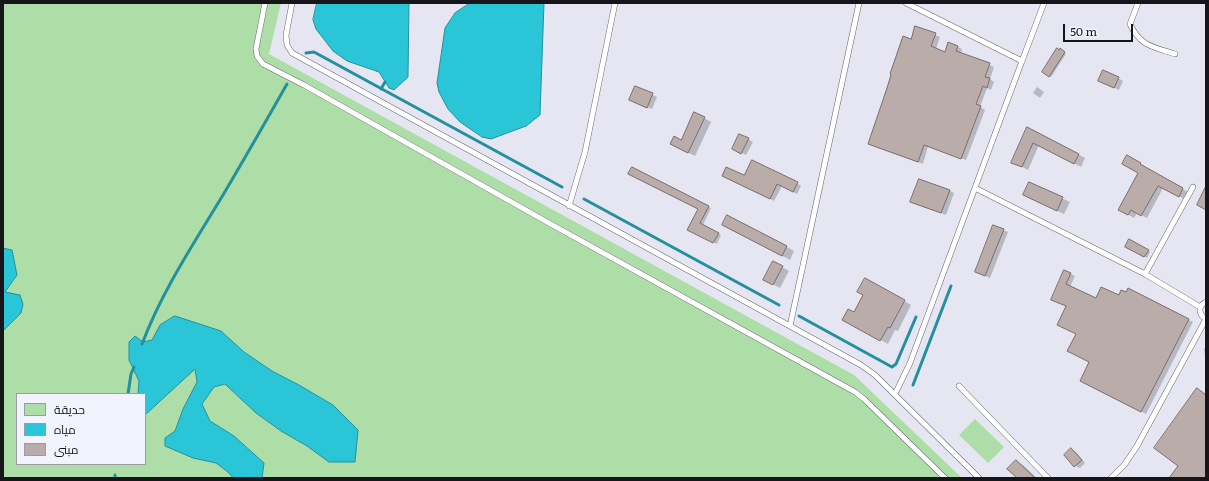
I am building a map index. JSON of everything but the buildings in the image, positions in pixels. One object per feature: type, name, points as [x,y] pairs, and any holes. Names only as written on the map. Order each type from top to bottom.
[{"type":"lane","points":[[265,3],[256,49],[257,56],[263,64],[304,85],[554,226],[855,392],[945,478]]},
{"type":"lane","points":[[292,3],[286,35],[287,45],[292,53],[861,365],[875,375],[895,394],[979,478]]},
{"type":"lane","points":[[569,206],[585,152],[615,3]]},
{"type":"lane","points":[[790,326],[859,3]]},
{"type":"lane","points":[[906,3],[1022,61]]},
{"type":"lane","points":[[895,394],[910,363],[1044,3]]},
{"type":"lane","points":[[1138,3],[1130,24],[1135,34],[1146,44],[1175,54]]},
{"type":"lane","points":[[1145,274],[1193,187]]},
{"type":"lane","points":[[976,188],[1145,274],[1200,307]]},
{"type":"lane","points":[[1111,478],[1125,464],[1137,446],[1206,319],[1202,317],[1200,307],[1206,302]]},
{"type":"lane","points":[[959,386],[1048,478]]},
{"type":"green space","points":[[3,3],[281,3],[269,54],[854,375],[962,478],[262,478],[264,463],[234,436],[210,421],[202,404],[214,387],[225,384],[256,413],[281,431],[307,446],[333,405],[272,371],[244,352],[221,331],[160,325],[152,340],[143,342],[129,360],[139,381],[138,393],[16,393],[16,465],[146,465],[146,414],[195,368],[197,382],[183,409],[175,431],[165,438],[193,458],[216,463],[233,478],[3,478],[3,331],[21,313],[5,292],[17,275],[12,250],[3,248]]},
{"type":"green space","points":[[975,419],[1004,447],[988,463],[959,435]]},
{"type":"water","points":[[317,3],[409,3],[408,77],[394,90],[389,88],[379,72],[347,61],[333,51],[316,29],[313,20]]},
{"type":"water","points":[[470,3],[544,3],[540,115],[526,126],[491,139],[482,137],[460,122],[448,109],[439,92],[437,83],[445,28],[455,13]]},
{"type":"water","points":[[3,248],[12,250],[17,275],[5,292],[20,295],[23,304],[21,313],[3,331]]},
{"type":"water","points":[[175,316],[221,331],[244,352],[272,371],[333,405],[358,430],[355,462],[329,462],[256,413],[225,384],[214,387],[202,404],[210,421],[234,436],[264,463],[262,478],[233,478],[216,463],[193,458],[165,446],[165,438],[175,431],[183,409],[197,382],[195,369],[146,414],[146,393],[138,393],[139,381],[129,360],[129,342],[135,336],[143,342],[152,340],[160,325]]},
{"type":"waterway","points":[[306,53],[314,52],[562,187]]},
{"type":"waterway","points":[[381,89],[385,82]]},
{"type":"waterway","points":[[142,344],[159,305],[179,268],[287,84]]},
{"type":"waterway","points":[[584,199],[779,305]]},
{"type":"waterway","points":[[913,385],[951,286]]},
{"type":"waterway","points":[[799,316],[892,367],[896,364],[916,317]]},
{"type":"waterway","points":[[128,393],[131,374],[134,367]]}]
